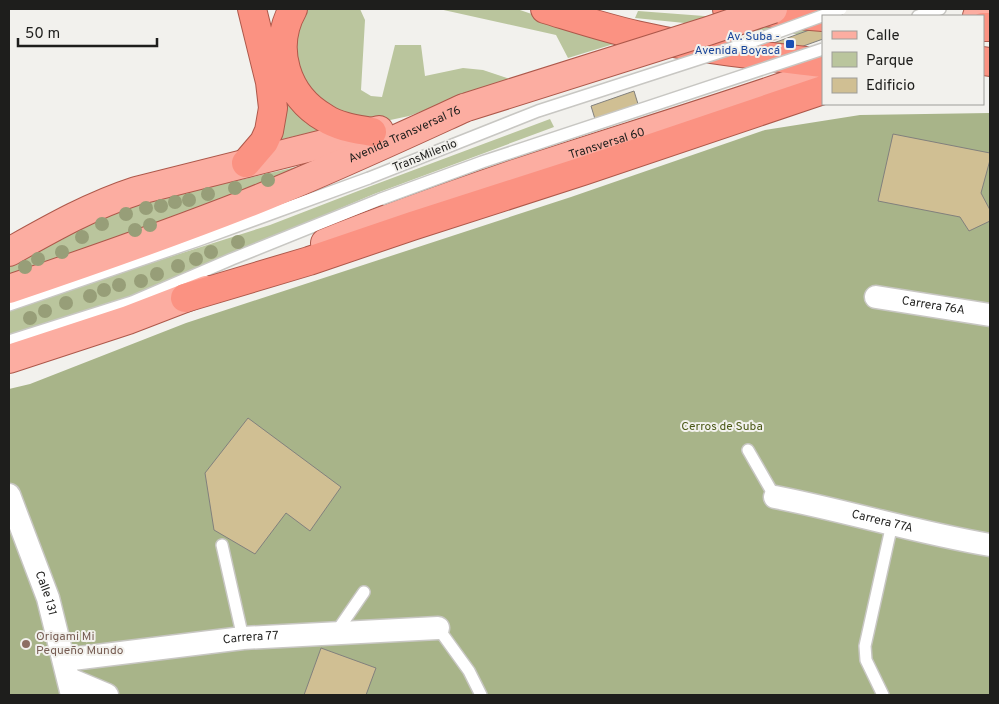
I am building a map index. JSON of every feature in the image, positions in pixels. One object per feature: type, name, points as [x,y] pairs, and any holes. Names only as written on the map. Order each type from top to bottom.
[{"type":"highway","points":[[246,163],[264,142],[269,131],[273,108],[270,82],[252,9]]},
{"type":"highway","points":[[293,9],[286,20],[283,36],[283,57],[294,89],[310,108],[325,118],[349,128],[372,132]]},
{"type":"highway","points":[[545,9],[644,37],[696,47],[822,63]]},
{"type":"highway","points":[[727,9],[822,16]]},
{"type":"highway","points":[[732,52],[822,54]]},
{"type":"highway","points":[[184,298],[309,262],[822,90]]},
{"type":"main road","points":[[466,108],[773,9]]},
{"type":"main road","name":"Transversal 60","points":[[386,208],[513,175],[822,73]]},
{"type":"main road","name":"Avenida Transversal 76","points":[[9,252],[57,224],[114,198],[136,191],[466,108]]},
{"type":"main road","name":"Avenida Transversal 76","points":[[9,289],[115,253],[249,202],[357,157],[466,108]]},
{"type":"main road","points":[[9,359],[128,320],[184,298],[386,208]]},
{"type":"street","name":"Carrera 76A","points":[[876,297],[990,315]]},
{"type":"street","name":"Calle 131","points":[[9,495],[48,598],[68,678]]},
{"type":"street","name":"Carrera 77A","points":[[775,497],[958,540],[990,545]]},
{"type":"street","name":"Carrera 77","points":[[68,678],[243,638],[438,628]]},
{"type":"street","points":[[68,678],[107,695]]},
{"type":"lane","name":"TransMilenio","points":[[825,15],[841,9]]},
{"type":"lane","points":[[921,15],[940,9]]},
{"type":"lane","name":"TransMilenio","points":[[9,305],[200,240],[369,178],[538,111],[748,43],[822,16]]},
{"type":"lane","name":"TransMilenio","points":[[9,342],[132,302],[232,259],[386,208],[482,162],[822,49]]},
{"type":"lane","points":[[748,450],[775,497]]},
{"type":"lane","points":[[883,695],[866,660],[865,646],[892,524]]},
{"type":"lane","points":[[222,545],[243,638]]},
{"type":"lane","points":[[335,634],[364,592]]},
{"type":"lane","points":[[438,628],[469,671],[481,695]]},
{"type":"green space","points":[[300,9],[360,9],[365,20],[361,90],[371,96],[382,97],[395,45],[421,45],[425,76],[463,68],[483,70],[510,79],[409,116],[381,122],[326,112],[292,68]]},
{"type":"green space","points":[[439,9],[517,9],[617,43],[568,58],[556,35]]},
{"type":"green space","points":[[638,11],[822,25],[822,37],[635,18]]},
{"type":"green space","points":[[281,82],[325,129],[279,140]]},
{"type":"green space","name":"Cerros de Suba","points":[[990,113],[990,695],[9,695],[9,389],[30,384],[186,323],[571,197],[765,130],[860,115]]},
{"type":"green space","points":[[550,119],[554,127],[374,194],[141,294],[9,338],[9,310],[270,225]]},
{"type":"green space","points":[[326,160],[9,281],[9,265],[111,210]]},
{"type":"building","points":[[822,25],[822,39],[742,68],[738,56]]},
{"type":"building","points":[[634,91],[638,104],[595,119],[591,106]]},
{"type":"building","points":[[893,134],[990,153],[990,160],[981,193],[990,210],[990,221],[969,231],[960,217],[878,201]]},
{"type":"building","points":[[248,418],[341,487],[310,531],[286,513],[255,554],[214,530],[205,473]]},
{"type":"building","points":[[321,648],[376,668],[366,695],[304,695]]},
{"type":"place","name":"Av. Suba - Avenida Boyacá","points":[[790,44]]},
{"type":"place","name":"Origami Mi Pequeño Mundo","points":[[26,644]]}]
